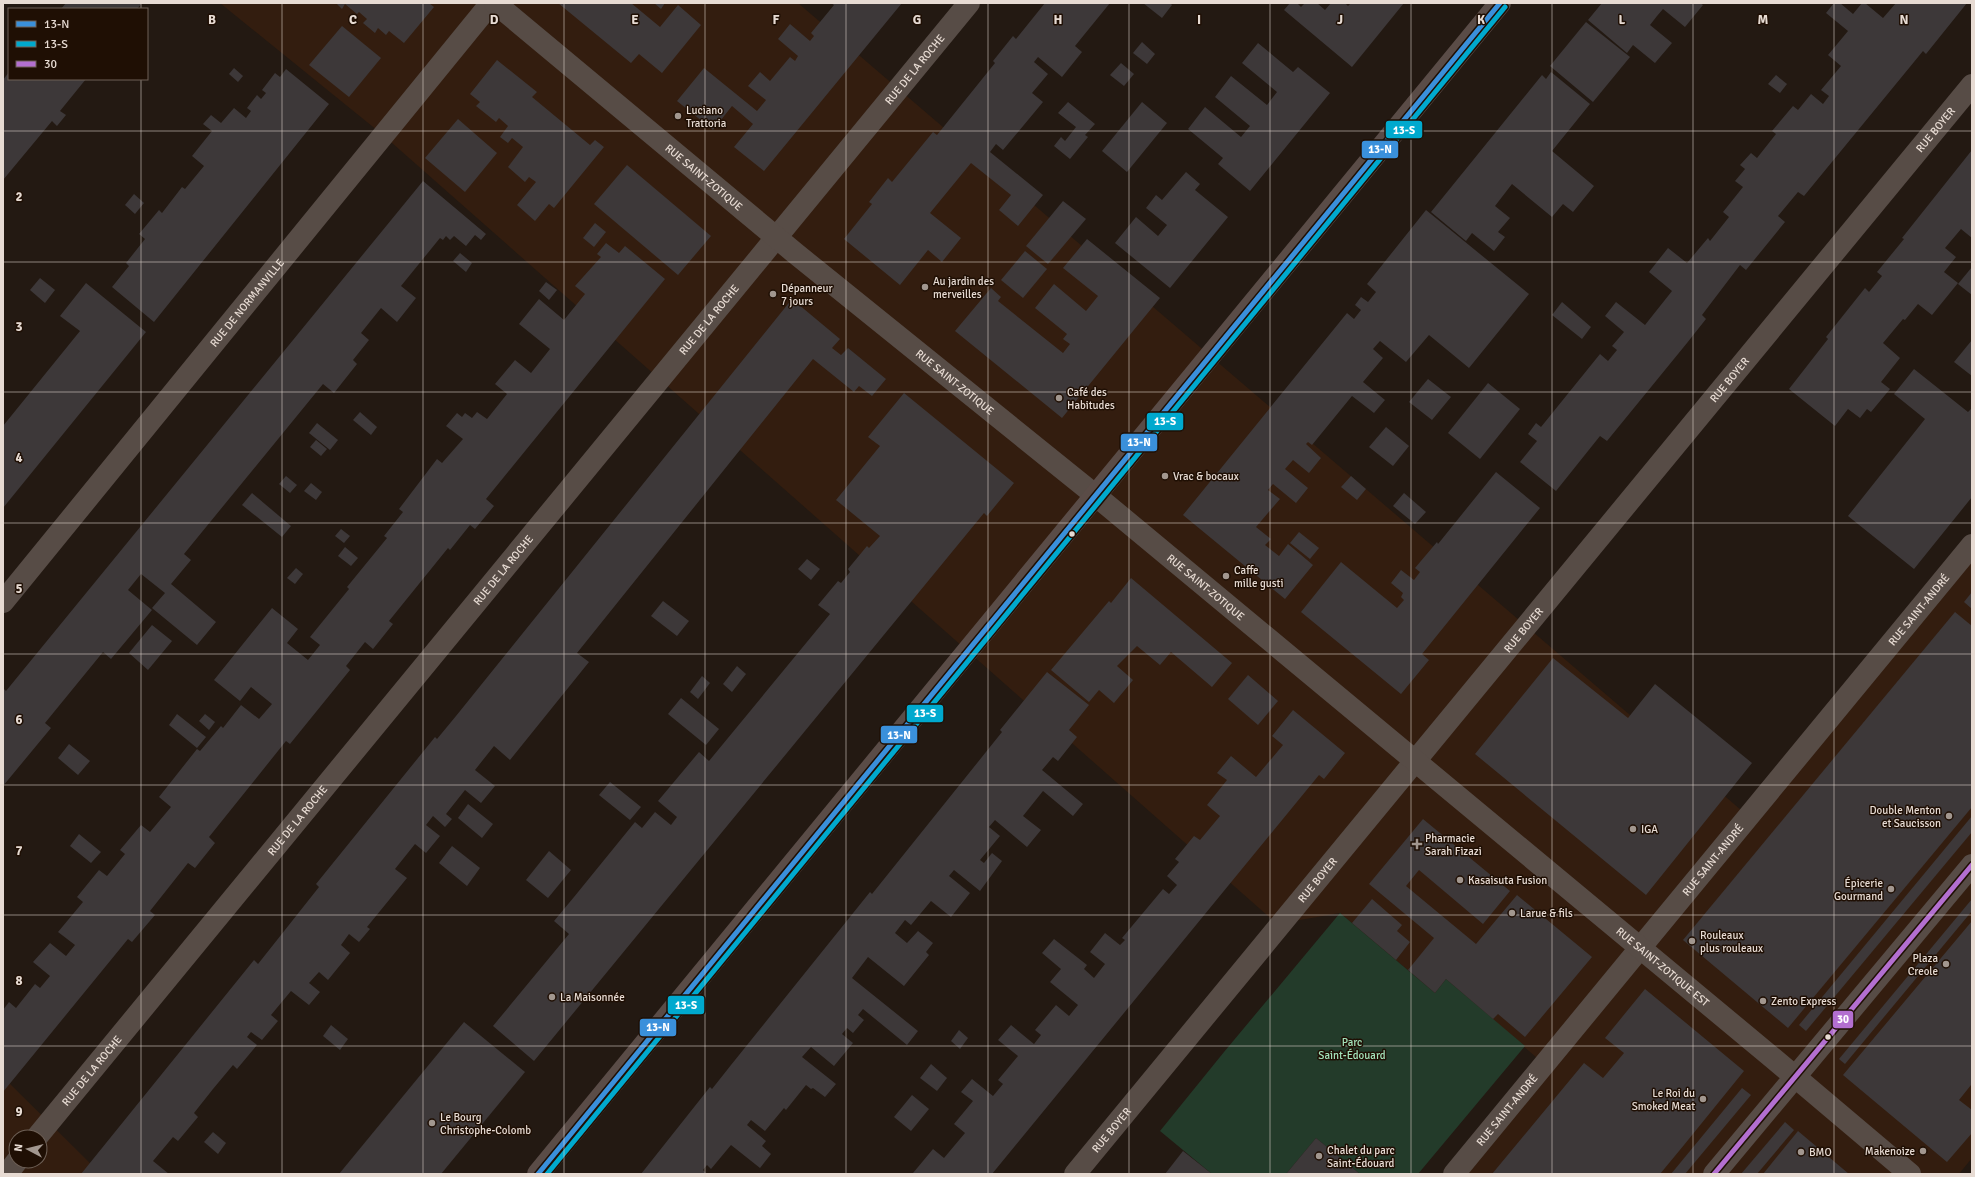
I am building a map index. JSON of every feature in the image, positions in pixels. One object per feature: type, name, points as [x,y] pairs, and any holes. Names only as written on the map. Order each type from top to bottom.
[{"type":"main road","points":[[538,1174],[1500,3]]},
{"type":"street","name":"RUE DE NORMANVILLE","points":[[3,602],[491,3]]},
{"type":"street","name":"RUE SAINT-ZOTIQUE","points":[[495,3],[777,237],[1095,495],[1415,762]]},
{"type":"street","name":"RUE DE LA ROCHE","points":[[44,1129],[969,3]]},
{"type":"street","name":"RUE BOYER","points":[[1075,1174],[1972,85]]},
{"type":"street","name":"RUE SAINT-ANDRÉ","points":[[1454,1174],[1972,545]]},
{"type":"street","name":"RUE SAINT-ZOTIQUE EST","points":[[1415,762],[1910,1174]]},
{"type":"street","points":[[1714,1174],[1972,865]]},
{"type":"shaded area","points":[[220,3],[798,3],[1748,816],[1972,544],[1972,1158],[1959,1174],[1454,1174],[1544,1064],[1446,979],[1435,993],[1340,913],[1277,924],[383,135]]},
{"type":"shaded area","points":[[3,1077],[101,1174],[3,1174]]},
{"type":"green space","name":"Parc Saint-Édouard","points":[[1340,913],[1435,993],[1446,979],[1525,1046],[1418,1174],[1360,1174],[1316,1138],[1286,1174],[1212,1174],[1160,1131]]},
{"type":"building","points":[[66,3],[142,3],[138,8],[62,8]]},
{"type":"building","points":[[336,3],[429,3],[434,7],[404,43],[389,31],[386,35],[378,28],[375,33],[363,23],[367,19],[359,12],[357,14],[345,4],[342,9]]},
{"type":"building","points":[[558,3],[631,3],[660,27],[678,5],[701,25],[662,73],[639,54],[631,63]]},
{"type":"building","points":[[654,3],[665,3],[661,9]]},
{"type":"building","points":[[831,3],[902,3],[764,171],[734,147],[753,124],[732,106],[713,130],[677,101],[704,68],[757,111],[766,100],[748,86],[760,72],[770,81],[790,57],[795,61],[798,56],[778,39],[790,24],[810,41],[814,36],[811,33],[834,5]]},
{"type":"building","points":[[1045,3],[1110,3],[1075,46],[1082,52],[1062,77],[1038,57],[1034,62],[1048,74],[1032,93],[1043,102],[1003,150],[996,144],[990,152],[1043,195],[1018,226],[999,210],[1011,195],[971,163],[930,213],[961,238],[942,262],[928,250],[900,285],[844,239],[872,204],[869,202],[888,178],[892,182],[933,132],[937,135],[995,63],[993,61],[1013,36],[1016,39]]},
{"type":"building","points":[[1143,3],[1170,3],[1172,5],[1162,18]]},
{"type":"building","points":[[1290,3],[1297,3],[1301,7],[1305,3],[1317,3],[1325,10],[1331,3],[1345,3],[1348,6],[1351,3],[1404,3],[1352,67],[1284,10]]},
{"type":"building","points":[[1602,3],[1700,3],[1703,5],[1685,27],[1663,9],[1657,16],[1650,25],[1672,43],[1655,63],[1633,45],[1627,53],[1588,20]]},
{"type":"building","points":[[1834,3],[1840,3],[1853,14],[1862,3],[1865,3],[1883,18],[1896,3],[1967,3],[1926,54],[1923,51],[1804,196],[1798,192],[1778,216],[1785,222],[1746,270],[1740,265],[1702,315],[1706,319],[1607,441],[1600,436],[1556,491],[1520,462],[1537,441],[1528,434],[1536,423],[1541,427],[1600,354],[1608,361],[1617,350],[1612,346],[1624,332],[1605,316],[1616,302],[1645,325],[1672,291],[1649,272],[1668,248],[1687,263],[1708,238],[1710,241],[1729,217],[1723,212],[1743,187],[1735,181],[1745,169],[1740,165],[1751,153],[1757,158],[1776,134],[1772,131],[1793,106],[1798,110],[1811,94],[1823,104],[1829,96],[1821,90],[1841,66],[1828,55],[1848,31],[1826,13]]},
{"type":"building","points":[[1586,22],[1630,57],[1593,102],[1550,66]]},
{"type":"building","points":[[342,26],[381,58],[349,97],[309,65]]},
{"type":"building","points":[[1142,42],[1155,54],[1147,64],[1133,53]]},
{"type":"building","points":[[1258,43],[1293,72],[1298,67],[1330,93],[1250,191],[1218,164],[1223,158],[1188,129],[1205,107],[1241,137],[1250,126],[1215,97],[1231,76],[1267,105],[1277,92],[1242,63]]},
{"type":"building","points":[[497,60],[537,92],[532,97],[590,145],[595,140],[604,147],[554,208],[549,204],[535,221],[517,205],[536,182],[529,177],[525,182],[508,167],[523,147],[512,138],[508,143],[500,137],[508,126],[499,118],[496,122],[476,106],[480,102],[470,94]]},
{"type":"building","points":[[1121,63],[1134,74],[1124,86],[1110,75]]},
{"type":"building","points":[[234,68],[243,76],[238,82],[229,74]]},
{"type":"building","points":[[286,69],[329,104],[154,322],[112,287],[129,266],[126,263],[145,239],[139,234],[159,210],[162,213],[182,187],[185,189],[204,166],[192,156],[212,131],[203,124],[211,115],[221,123],[234,108],[246,118],[251,111],[247,108],[257,95],[261,99],[266,93],[262,90],[275,73],[280,77]]},
{"type":"building","points":[[1551,72],[1590,104],[1552,151],[1594,186],[1573,212],[1563,204],[1552,217],[1512,184],[1495,206],[1510,218],[1498,232],[1505,237],[1494,251],[1472,233],[1466,241],[1431,212],[1542,75],[1546,79]]},
{"type":"building","points":[[8,73],[8,80],[85,80],[60,111],[66,115],[57,126],[52,121],[3,180],[3,80]]},
{"type":"building","points":[[1776,75],[1787,84],[1780,93],[1768,84]]},
{"type":"building","points":[[1068,102],[1095,124],[1085,135],[1088,137],[1070,159],[1054,146],[1061,137],[1065,141],[1076,127],[1058,113]]},
{"type":"building","points":[[1142,102],[1167,123],[1127,172],[1102,151]]},
{"type":"building","points":[[458,119],[497,153],[465,192],[425,158]]},
{"type":"building","points":[[1972,150],[1972,238],[1961,229],[1945,248],[1956,257],[1944,272],[1958,283],[1932,315],[1918,304],[1905,320],[1903,319],[1883,343],[1900,358],[1881,382],[1890,389],[1871,412],[1867,409],[1860,418],[1848,409],[1835,426],[1789,389],[1828,339],[1826,337],[1865,288],[1869,292],[1882,276],[1877,272]]},
{"type":"building","points":[[627,165],[711,236],[678,275],[594,204]]},
{"type":"building","points":[[1186,172],[1200,184],[1195,190],[1228,217],[1170,288],[1115,243],[1136,217],[1158,236],[1167,225],[1146,208],[1156,195],[1162,200]]},
{"type":"building","points":[[423,181],[486,234],[481,240],[475,235],[466,246],[454,236],[450,240],[446,236],[443,240],[440,238],[401,286],[416,298],[397,322],[381,308],[361,333],[369,340],[353,360],[357,364],[334,393],[323,384],[184,554],[191,560],[171,584],[216,622],[197,645],[152,608],[165,593],[141,574],[128,590],[152,610],[111,659],[103,652],[45,723],[51,728],[3,786],[3,688],[6,691]]},
{"type":"building","points":[[134,194],[144,203],[135,214],[125,205]]},
{"type":"building","points":[[1063,201],[1086,219],[1048,264],[1026,246]]},
{"type":"building","points":[[1426,210],[1529,294],[1469,368],[1429,335],[1406,362],[1380,341],[1373,349],[1383,358],[1363,382],[1385,400],[1374,413],[1352,396],[1312,445],[1308,442],[1306,444],[1321,458],[1309,473],[1293,460],[1285,469],[1308,488],[1296,503],[1273,484],[1268,490],[1280,499],[1256,527],[1271,539],[1265,545],[1279,556],[1288,544],[1313,565],[1285,599],[1183,515],[1347,313],[1354,319],[1361,310],[1355,305],[1361,297],[1368,302],[1376,292],[1367,284]]},
{"type":"building","points":[[595,223],[606,232],[594,247],[583,238]]},
{"type":"building","points":[[1087,239],[1160,298],[1062,418],[955,331],[991,288],[1001,297],[998,301],[1063,353],[1070,344],[1063,339],[1067,334],[1035,308],[1054,284],[1086,311],[1098,296],[1063,268]]},
{"type":"building","points":[[606,243],[619,253],[625,246],[665,279],[486,499],[494,506],[475,529],[470,525],[450,550],[448,548],[389,621],[393,624],[373,649],[365,642],[346,666],[350,670],[290,744],[286,741],[209,837],[215,843],[195,868],[188,863],[150,911],[155,915],[132,942],[128,939],[3,1092],[3,1010],[9,1002],[16,1008],[35,984],[40,988],[50,976],[33,962],[50,943],[66,956],[75,945],[58,932],[83,902],[77,897],[99,870],[107,876],[125,854],[120,850],[141,825],[150,832],[171,807],[159,797],[197,749],[200,751],[221,726],[223,728],[241,705],[259,719],[272,704],[251,687],[240,701],[214,680],[272,608],[298,629],[287,643],[308,660],[320,645],[310,637],[349,589],[347,587],[387,538],[384,536],[403,512],[399,509],[437,459],[442,463],[463,439],[446,426],[457,413],[462,417],[465,413],[472,418],[477,412],[487,419],[507,394],[495,384],[515,360],[531,373],[550,349],[519,324],[539,299],[564,320],[585,294],[575,286],[601,257],[597,254]]},
{"type":"building","points":[[1025,251],[1047,269],[1023,298],[1001,280]]},
{"type":"building","points":[[460,253],[472,263],[466,272],[453,261]]},
{"type":"building","points":[[1972,267],[1972,295],[1958,284]]},
{"type":"building","points":[[40,278],[55,290],[45,303],[30,290]]},
{"type":"building","points":[[546,282],[557,290],[549,300],[539,291]]},
{"type":"building","points":[[86,283],[146,332],[3,508],[3,426],[80,331],[60,316]]},
{"type":"building","points":[[792,299],[840,339],[832,348],[841,355],[848,348],[886,379],[872,396],[859,386],[854,392],[813,359],[577,653],[589,662],[510,760],[494,746],[475,770],[495,786],[481,803],[465,790],[446,814],[452,819],[445,827],[433,816],[426,825],[440,836],[426,853],[415,844],[395,869],[407,878],[367,927],[370,929],[359,942],[349,934],[341,945],[350,953],[328,980],[319,972],[309,983],[320,992],[309,1005],[291,991],[271,1015],[278,1021],[262,1040],[251,1032],[247,1037],[257,1045],[237,1069],[233,1065],[213,1089],[194,1113],[198,1117],[178,1141],[173,1137],[153,1161],[169,1174],[81,1174],[254,960],[258,964],[319,887],[316,884],[435,737],[437,739],[456,716]]},
{"type":"building","points":[[1562,302],[1591,327],[1582,339],[1552,315]]},
{"type":"building","points":[[1972,340],[1972,376],[1954,362]]},
{"type":"building","points":[[1914,369],[1968,412],[1972,408],[1972,497],[1914,569],[1848,516],[1925,419],[1894,394]]},
{"type":"building","points":[[1428,379],[1451,397],[1432,420],[1409,402]]},
{"type":"building","points":[[1488,383],[1520,409],[1480,459],[1448,433]]},
{"type":"building","points":[[904,393],[1014,483],[987,516],[984,513],[534,1061],[493,1026],[569,934],[554,921],[635,822],[642,828],[655,812],[671,825],[677,817],[658,801],[699,752],[709,761],[830,614],[818,605],[838,581],[841,583],[850,572],[848,569],[867,546],[869,548],[880,536],[836,500],[880,446],[868,437]]},
{"type":"building","points":[[360,412],[377,427],[371,435],[353,420]]},
{"type":"building","points":[[317,423],[338,440],[330,450],[309,433]]},
{"type":"building","points":[[1386,427],[1409,446],[1393,466],[1369,447]]},
{"type":"building","points":[[316,440],[327,449],[321,456],[310,447]]},
{"type":"building","points":[[1496,472],[1540,508],[1422,654],[1429,660],[1401,694],[1301,612],[1341,562],[1397,608],[1404,600],[1401,597],[1403,593],[1391,583],[1401,570],[1414,580],[1420,572],[1415,568],[1437,542],[1438,544]]},
{"type":"building","points":[[286,476],[297,485],[290,493],[279,484]]},
{"type":"building","points":[[1351,476],[1366,489],[1357,500],[1341,487]]},
{"type":"building","points":[[311,483],[322,492],[316,500],[304,491]]},
{"type":"building","points":[[252,493],[291,526],[282,537],[242,505]]},
{"type":"building","points":[[1404,493],[1426,512],[1415,524],[1393,506]]},
{"type":"building","points":[[341,529],[350,536],[344,543],[335,536]]},
{"type":"building","points":[[1299,532],[1319,548],[1310,559],[1290,543]]},
{"type":"building","points":[[345,547],[358,558],[351,566],[338,556]]},
{"type":"building","points":[[807,559],[820,569],[811,580],[798,569]]},
{"type":"building","points":[[296,568],[303,574],[295,584],[287,578]]},
{"type":"building","points":[[1131,578],[1232,663],[1212,687],[1171,652],[1160,665],[1137,646],[1117,666],[1133,680],[1114,703],[1099,690],[1089,702],[1051,670],[1109,601],[1111,603]]},
{"type":"building","points":[[1972,592],[1972,609],[1964,602]]},
{"type":"building","points":[[663,601],[689,621],[677,636],[651,616]]},
{"type":"building","points":[[1955,612],[1972,626],[1972,807],[1788,1028],[1683,940]]},
{"type":"building","points":[[152,625],[172,641],[148,670],[129,653]]},
{"type":"building","name":"IGA","points":[[1553,658],[1628,718],[1655,684],[1752,763],[1646,895],[1475,754]]},
{"type":"building","points":[[737,666],[746,674],[732,692],[723,684]]},
{"type":"building","points":[[1047,672],[1089,705],[1069,730],[1077,737],[1058,761],[1053,757],[1042,770],[1083,804],[1073,816],[1043,791],[1023,816],[1041,830],[1027,847],[995,820],[989,827],[1000,836],[980,860],[984,863],[992,853],[1002,861],[980,891],[954,870],[949,876],[970,893],[951,917],[931,901],[911,925],[905,920],[895,933],[907,943],[918,931],[933,943],[926,952],[929,955],[904,986],[868,957],[852,978],[918,1031],[907,1045],[863,1009],[858,1015],[864,1020],[853,1033],[847,1028],[842,1034],[853,1043],[834,1066],[811,1047],[802,1057],[836,1084],[825,1097],[813,1088],[811,1089],[806,1085],[786,1110],[784,1108],[765,1131],[751,1120],[747,1125],[766,1141],[762,1146],[771,1154],[760,1168],[731,1145],[711,1169],[707,1165],[703,1170],[707,1174],[641,1174],[710,1087],[712,1089],[870,892],[872,894],[1002,732],[1000,730]]},
{"type":"building","points":[[1248,675],[1278,701],[1258,725],[1228,699]]},
{"type":"building","points":[[702,676],[710,683],[698,699],[690,692]]},
{"type":"building","points":[[681,698],[719,729],[706,745],[668,714]]},
{"type":"building","points":[[1293,710],[1345,753],[1324,779],[1319,775],[992,1174],[913,1173],[933,1149],[944,1158],[965,1133],[954,1124],[973,1101],[961,1092],[972,1079],[993,1096],[1003,1084],[998,1080],[1018,1056],[998,1040],[1011,1025],[1034,1044],[1041,1035],[1035,1030],[1056,1005],[1069,1016],[1078,1005],[1050,982],[1061,969],[1042,953],[1054,939],[1087,965],[1084,969],[1094,978],[1105,964],[1090,952],[1105,933],[1120,945],[1125,940],[1122,938],[1163,889],[1169,894],[1177,885],[1167,876],[1179,862],[1175,859],[1194,836],[1200,840],[1220,816],[1207,805],[1227,780],[1217,773],[1231,756],[1256,777],[1283,745],[1272,736]]},
{"type":"building","points":[[177,714],[206,737],[197,748],[169,725]]},
{"type":"building","points":[[205,714],[215,722],[209,730],[199,721]]},
{"type":"building","points":[[69,744],[90,761],[78,775],[58,758]]},
{"type":"building","points":[[610,782],[641,807],[630,820],[599,795]]},
{"type":"building","points":[[468,804],[493,824],[482,838],[458,818]]},
{"type":"building","points":[[1972,816],[1972,832],[1806,1031],[1799,1025]]},
{"type":"building","points":[[1423,819],[1510,891],[1483,924],[1419,870],[1406,886],[1476,944],[1517,895],[1592,957],[1525,1037],[1498,1014],[1493,1019],[1446,979],[1435,993],[1408,970],[1434,938],[1369,884]]},
{"type":"building","points":[[79,834],[101,852],[91,863],[70,846]]},
{"type":"building","points":[[452,846],[480,868],[467,886],[439,863]]},
{"type":"building","points":[[549,851],[571,870],[548,898],[526,880]]},
{"type":"building","points":[[1372,899],[1402,925],[1397,931],[1410,942],[1396,960],[1352,923]]},
{"type":"building","points":[[1972,899],[1972,911],[1845,1064],[1839,1059]]},
{"type":"building","points":[[1972,921],[1972,1086],[1971,1085],[1959,1100],[1972,1110],[1972,1133],[1947,1162],[1843,1075]]},
{"type":"building","points":[[1645,989],[1744,1071],[1684,1145],[1660,1174],[1492,1174],[1584,1063],[1603,1078],[1624,1053],[1605,1038]]},
{"type":"building","name":"Le Bourg Christophe-Colomb","points":[[464,1022],[525,1072],[441,1174],[339,1174]]},
{"type":"building","points":[[331,1025],[348,1039],[340,1050],[323,1036]]},
{"type":"building","points":[[959,1030],[968,1038],[960,1049],[951,1041]]},
{"type":"building","points":[[931,1064],[947,1078],[937,1091],[920,1078]]},
{"type":"building","points":[[1742,1088],[1751,1095],[1685,1174],[1671,1174]]},
{"type":"building","points":[[912,1095],[929,1109],[911,1131],[894,1117]]},
{"type":"building","points":[[1785,1122],[1794,1130],[1757,1174],[1741,1174]]},
{"type":"building","points":[[1798,1131],[1849,1174],[1763,1174]]},
{"type":"building","points":[[213,1132],[226,1143],[218,1154],[204,1142]]},
{"type":"building","name":"Chalet du parc Saint-Édouard","points":[[1316,1138],[1360,1174],[1286,1174]]},
{"type":"building","points":[[1183,1151],[1212,1174],[1165,1174]]},
{"type":"transit line","name":"13-N","points":[[538,1174],[1500,3]]},
{"type":"transit line","name":"13-S","points":[[547,1174],[1505,7]]},
{"type":"transit line","name":"30","points":[[1714,1174],[1972,865]]},
{"type":"place","name":"Luciano Trattoria","points":[[678,116]]},
{"type":"place","name":"Au jardin des merveilles","points":[[925,287]]},
{"type":"place","name":"Dépanneur 7 jours","points":[[773,294]]},
{"type":"place","name":"Café des Habitudes","points":[[1059,398]]},
{"type":"place","name":"Vrac & bocaux","points":[[1165,476]]},
{"type":"place","name":"Caffe mille gusti","points":[[1226,576]]},
{"type":"place","name":"Double Menton et Saucisson","points":[[1949,816]]},
{"type":"place","name":"IGA","points":[[1633,829]]},
{"type":"place","name":"Pharmacie Sarah Fizazi","points":[[1417,844]]},
{"type":"place","name":"Kasaisuta Fusion","points":[[1460,880]]},
{"type":"place","name":"Épicerie Gourmand","points":[[1891,889]]},
{"type":"place","name":"Larue & fils","points":[[1512,913]]},
{"type":"place","name":"Rouleaux plus rouleaux","points":[[1692,941]]},
{"type":"place","name":"Plaza Creole","points":[[1946,964]]},
{"type":"place","name":"La Maisonnée","points":[[552,997]]},
{"type":"place","name":"Zento Express","points":[[1763,1001]]},
{"type":"place","name":"Le Roi du Smoked Meat","points":[[1703,1099]]},
{"type":"place","name":"Le Bourg Christophe-Colomb","points":[[432,1123]]},
{"type":"place","name":"Makenoize","points":[[1923,1151]]},
{"type":"place","name":"BMO","points":[[1801,1152]]},
{"type":"place","name":"Chalet du parc Saint-Édouard","points":[[1319,1156]]}]
